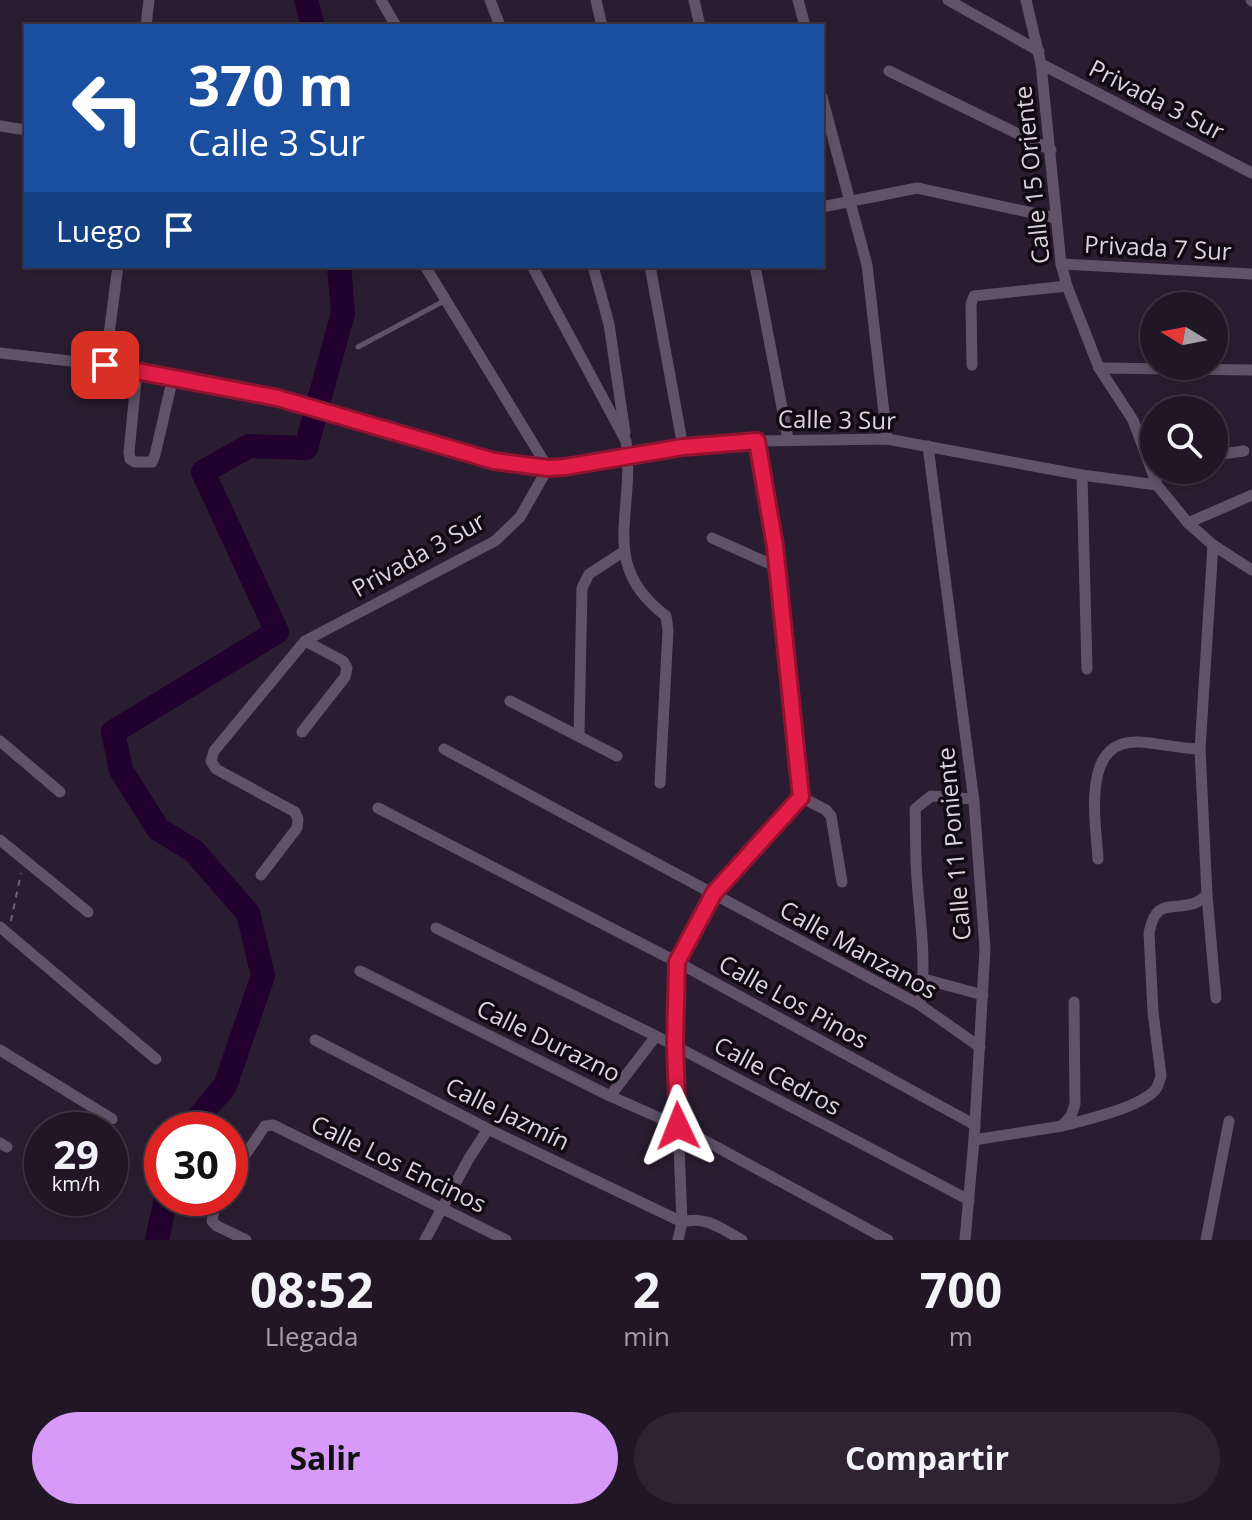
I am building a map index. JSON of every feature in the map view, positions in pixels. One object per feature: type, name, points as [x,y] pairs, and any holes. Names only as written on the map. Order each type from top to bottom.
[{"type":"street","points":[[146,24],[149,0]]},
{"type":"street","points":[[381,0],[395,24]]},
{"type":"street","points":[[490,0],[499,24]]},
{"type":"street","points":[[596,0],[602,24]]},
{"type":"street","points":[[694,0],[700,24]]},
{"type":"street","points":[[798,0],[804,24]]},
{"type":"street","points":[[948,0],[1039,51]]},
{"type":"street","name":"Calle 15 Oriente","points":[[1026,0],[1041,64],[1061,264],[1099,368],[1140,436]]},
{"type":"street","name":"Privada 3 Sur","points":[[1041,64],[1252,173]]},
{"type":"street","points":[[889,71],[1051,150]]},
{"type":"street","points":[[824,105],[867,265],[887,439]]},
{"type":"street","points":[[0,126],[24,130]]},
{"type":"street","points":[[824,207],[917,188],[1056,218]]},
{"type":"street","name":"Privada 7 Sur","points":[[1061,264],[1252,274]]},
{"type":"street","points":[[105,365],[118,268]]},
{"type":"street","points":[[426,268],[548,468]]},
{"type":"street","points":[[533,268],[626,441]]},
{"type":"street","points":[[594,268],[609,324],[628,456],[623,552],[634,584],[647,602],[666,616],[668,630],[660,783]]},
{"type":"street","points":[[650,268],[683,447]]},
{"type":"street","points":[[755,268],[788,439]]},
{"type":"street","points":[[972,365],[971,304],[974,296],[1067,286]]},
{"type":"street","name":"Calle 3 Sur","points":[[0,353],[105,365],[278,398],[494,461],[548,468],[683,447],[788,439],[887,439],[1082,475],[1157,485]]},
{"type":"street","points":[[1099,368],[1252,370]]},
{"type":"street","points":[[137,371],[129,452],[130,459],[135,462],[152,462],[173,377]]},
{"type":"street","points":[[678,1240],[682,1222],[675,1045],[677,962],[714,893],[801,797],[777,567],[757,441]]},
{"type":"street","name":"Calle 11 Poniente","points":[[928,446],[973,799],[985,949],[965,1240]]},
{"type":"street","points":[[1228,453],[1244,451]]},
{"type":"street","name":"Privada 3 Sur","points":[[261,875],[297,828],[298,819],[295,812],[216,769],[211,761],[214,751],[305,641],[495,541],[520,517],[548,468]]},
{"type":"street","points":[[1082,475],[1087,669]]},
{"type":"street","name":"Calle 15 Oriente","points":[[1157,485],[1188,523],[1213,545],[1248,564]]},
{"type":"street","points":[[1188,523],[1252,495]]},
{"type":"street","points":[[712,538],[777,567]]},
{"type":"street","points":[[1213,545],[1200,749],[1216,998]]},
{"type":"street","points":[[579,735],[582,588],[589,574],[623,552]]},
{"type":"street","points":[[302,732],[345,677],[347,668],[343,661],[305,641]]},
{"type":"street","points":[[510,701],[617,756]]},
{"type":"street","points":[[0,741],[60,792]]},
{"type":"street","points":[[1098,859],[1094,783],[1100,763],[1116,747],[1135,741],[1200,749]]},
{"type":"street","name":"Calle Manzanos","points":[[444,749],[714,893],[870,981],[920,1005],[980,1047]]},
{"type":"street","points":[[920,1005],[924,979],[923,930],[917,880],[915,809],[931,796],[973,799]]},
{"type":"street","points":[[801,797],[831,816],[842,882]]},
{"type":"street","name":"Calle Los Pinos","points":[[378,808],[677,962],[975,1125]]},
{"type":"street","points":[[0,840],[88,912]]},
{"type":"street","points":[[974,1140],[1062,1126],[1103,1115],[1152,1094],[1161,1076],[1153,1012],[1149,933],[1152,920],[1162,909],[1195,903],[1207,895]]},
{"type":"street","name":"Calle Cedros","points":[[436,928],[675,1045],[969,1200]]},
{"type":"street","points":[[4,931],[156,1059]]},
{"type":"street","name":"Calle Durazno","points":[[360,971],[610,1096],[678,1126],[888,1240]]},
{"type":"street","points":[[924,979],[983,995]]},
{"type":"street","points":[[1062,1126],[1071,1116],[1075,1104],[1074,1002]]},
{"type":"street","points":[[610,1096],[656,1036]]},
{"type":"street","name":"Calle Jazmín","points":[[315,1040],[488,1129],[682,1222],[694,1219],[707,1221],[742,1240]]},
{"type":"street","points":[[0,1050],[101,1112]]},
{"type":"street","points":[[1206,1240],[1229,1121]]},
{"type":"street","name":"Calle Los Encinos","points":[[248,1149],[265,1126],[273,1125],[506,1240]]},
{"type":"street","points":[[425,1240],[488,1129]]},
{"type":"street","points":[[213,1216],[212,1221],[217,1226],[246,1240]]},
{"type":"lane","points":[[358,347],[445,301]]},
{"type":"path","points":[[4,931],[23,859]]},
{"type":"waterway","points":[[306,0],[312,24]]},
{"type":"waterway","points":[[203,1112],[225,1086],[263,976],[248,913],[194,851],[158,829],[121,770],[113,732],[277,632],[203,472],[249,446],[306,448],[343,313],[339,268]]},
{"type":"waterway","points":[[157,1240],[162,1216]]},
{"type":"route","points":[[105,365],[278,398],[494,461],[520,465],[565,467],[683,447],[757,441],[775,546],[801,797],[714,893],[677,962],[675,1045],[678,1126]]}]
